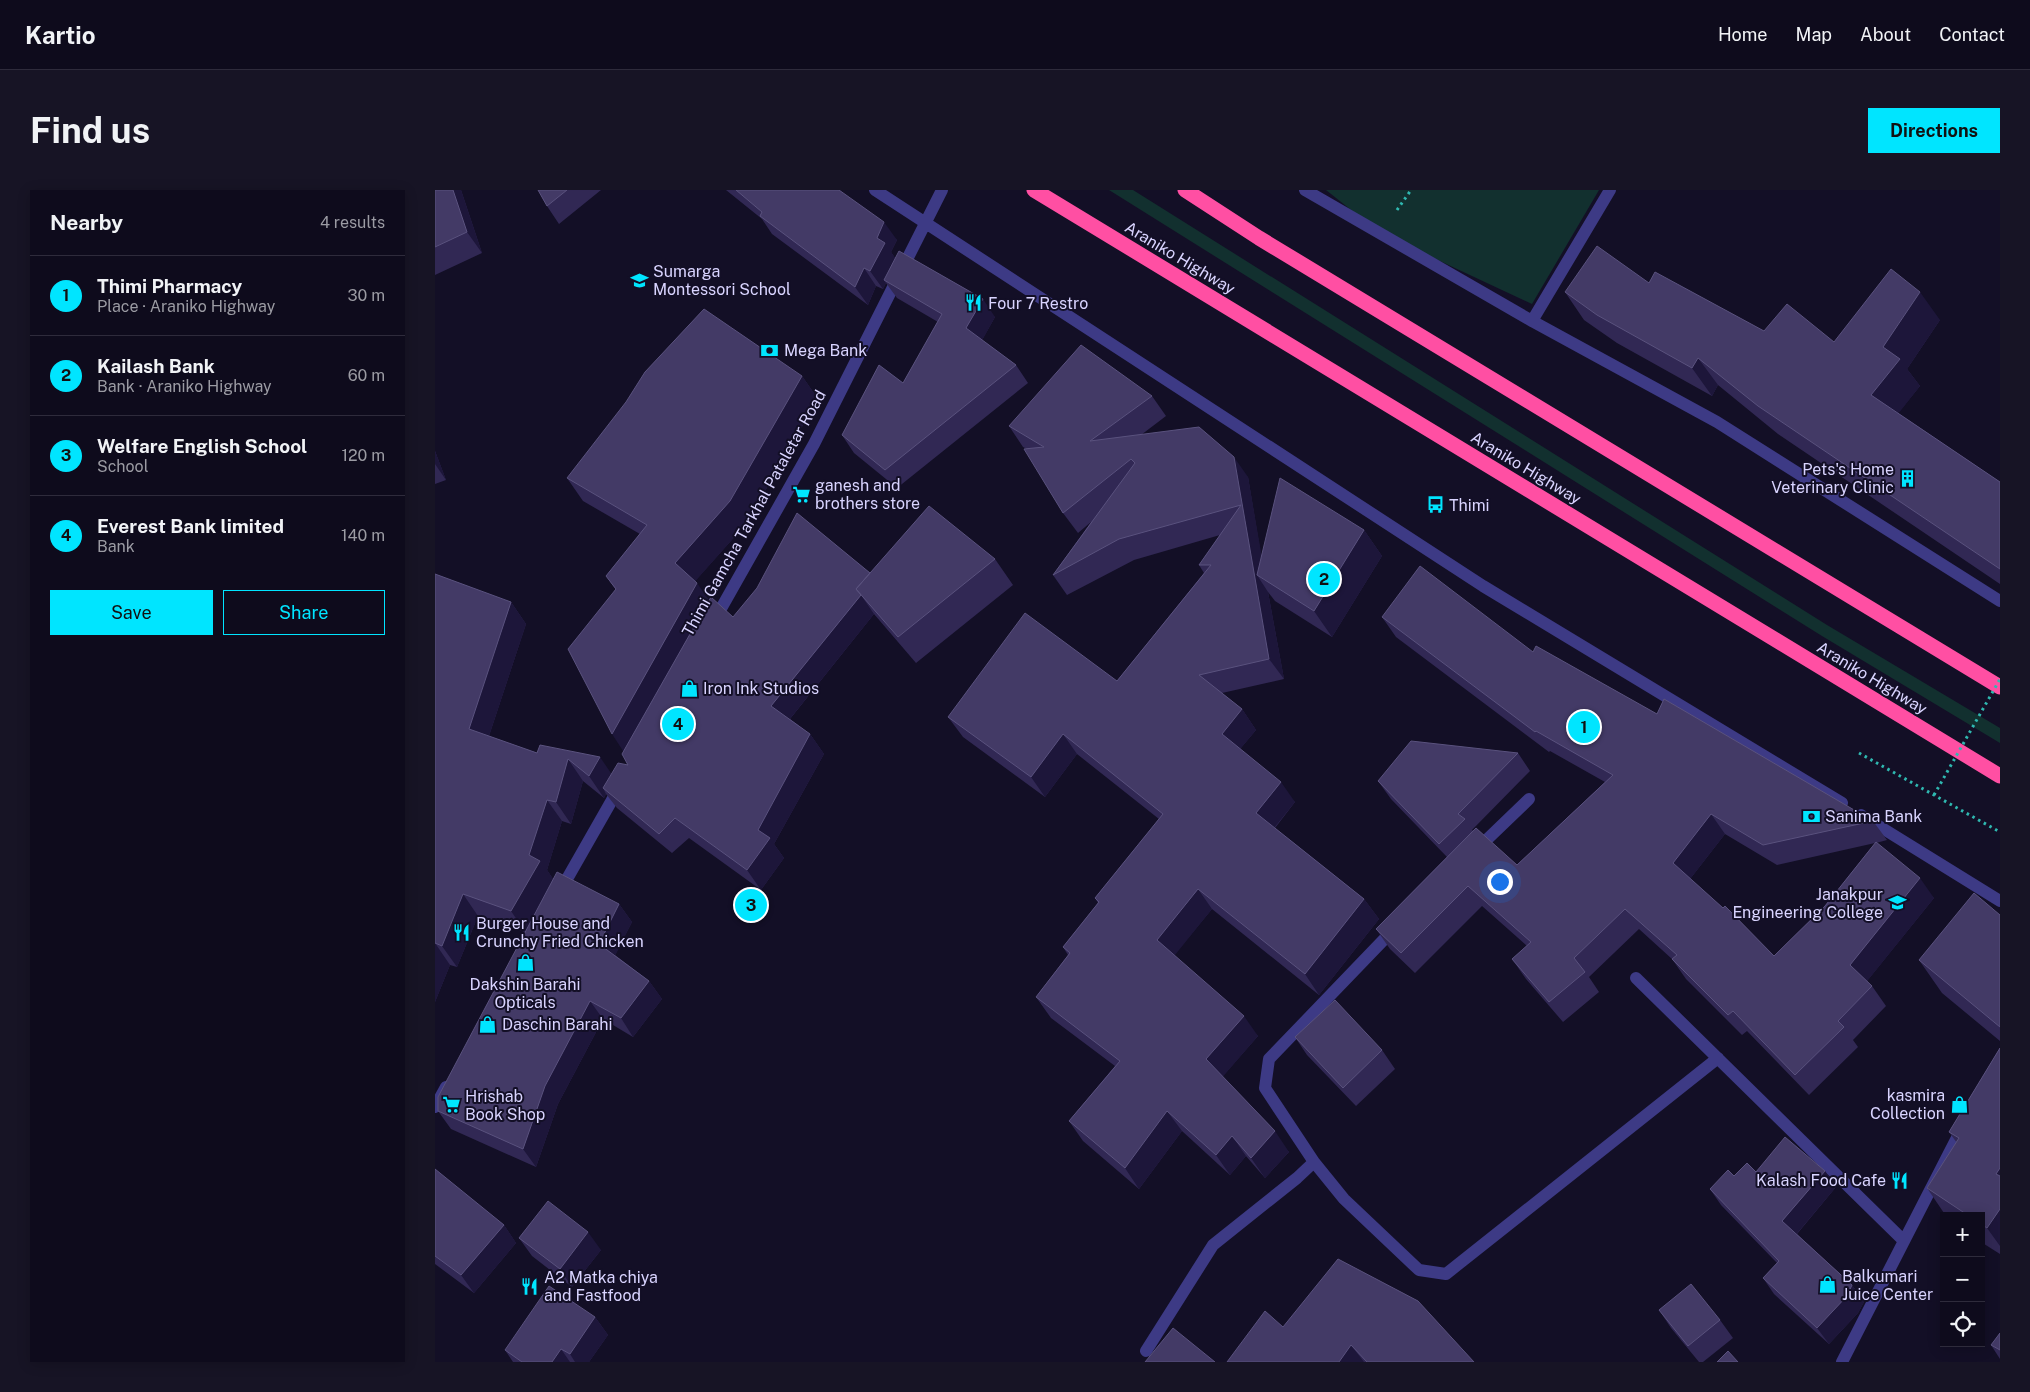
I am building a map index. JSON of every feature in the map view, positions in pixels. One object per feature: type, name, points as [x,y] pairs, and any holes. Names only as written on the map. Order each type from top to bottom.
[{"type":"highway","name":"Araniko Highway","points":[[1034,190],[2000,776]]},
{"type":"highway","points":[[1185,190],[1259,238],[2000,687]]},
{"type":"street","points":[[875,190],[1483,586],[1834,798],[2000,901]]},
{"type":"street","name":"Thimi Gamcha Tarkhal Pataletar Road","points":[[706,635],[814,444],[942,190]]},
{"type":"street","points":[[1305,190],[1531,321],[1717,422],[2000,601]]},
{"type":"street","points":[[1531,321],[1610,190]]},
{"type":"street","points":[[553,903],[626,776]]},
{"type":"street","points":[[1466,860],[1529,799]]},
{"type":"street","points":[[1403,920],[1269,1059],[1265,1088],[1314,1162],[1344,1199],[1419,1270],[1446,1274],[1717,1058]]},
{"type":"street","points":[[1636,978],[1903,1240]]},
{"type":"street","points":[[435,1107],[455,1073]]},
{"type":"street","points":[[1842,1362],[1903,1240],[1963,1127],[1973,1112]]},
{"type":"street","points":[[1146,1352],[1213,1245],[1297,1178],[1314,1162]]},
{"type":"path","points":[[1934,795],[2000,679]]},
{"type":"path","points":[[1859,753],[2000,832]]},
{"type":"green space","points":[[1109,190],[1133,190],[1827,625],[2000,728],[2000,743],[1822,636]]},
{"type":"green space","points":[[1326,190],[1599,190],[1532,304],[1380,233]]},
{"type":"building","points":[[435,190],[453,190],[467,232],[435,247]]},
{"type":"building","points":[[538,190],[567,190],[547,206]]},
{"type":"building","points":[[736,190],[839,190],[884,222],[877,238],[885,243],[870,271],[864,268],[855,287],[760,216],[762,212]]},
{"type":"building","points":[[1597,246],[1649,283],[1655,272],[1764,331],[1787,304],[1834,342],[1891,269],[1920,292],[1883,347],[1900,359],[1871,395],[2000,482],[2000,569],[1758,406],[1698,358],[1692,368],[1597,315],[1565,292]]},
{"type":"building","points":[[899,251],[983,299],[966,328],[1016,365],[885,470],[842,435],[879,365],[903,383],[942,314],[884,280]]},
{"type":"building","points":[[704,309],[802,376],[730,501],[675,563],[697,583],[612,734],[568,649],[616,589],[606,576],[647,525],[567,478],[626,402],[645,372]]},
{"type":"building","points":[[1081,345],[1152,396],[1090,441],[1199,427],[1234,457],[1269,659],[1199,675],[1242,709],[1222,734],[1281,782],[1256,813],[1364,899],[1305,974],[1198,889],[1157,940],[1244,1016],[1206,1059],[1275,1131],[1251,1158],[1232,1136],[1216,1155],[1167,1111],[1125,1168],[1069,1121],[1120,1061],[1036,997],[1070,953],[1063,947],[1099,902],[1095,898],[1163,814],[1063,734],[1031,777],[948,717],[1025,613],[1117,681],[1211,565],[1199,565],[1241,505],[1119,539],[1053,575],[1135,463],[1131,459],[1063,513],[1024,449],[1044,447],[1009,426]]},
{"type":"building","points":[[1280,478],[1364,530],[1314,611],[1257,575]]},
{"type":"building","points":[[929,506],[995,559],[898,637],[856,589]]},
{"type":"building","points":[[797,513],[870,573],[856,589],[861,595],[771,706],[810,734],[758,830],[770,838],[747,870],[675,818],[659,834],[603,788],[618,763],[628,765],[622,754],[711,597],[733,617],[757,588]]},
{"type":"building","points":[[1420,566],[1533,652],[1536,646],[1657,714],[1664,699],[1873,821],[1763,845],[1711,814],[1673,863],[1723,908],[1725,906],[1774,956],[1825,906],[1876,842],[1920,878],[1850,965],[1872,986],[1838,1021],[1844,1027],[1795,1075],[1733,1011],[1728,1015],[1672,959],[1677,955],[1625,909],[1574,958],[1585,972],[1549,1002],[1512,959],[1531,942],[1468,886],[1401,953],[1376,929],[1476,828],[1517,865],[1613,775],[1535,732],[1382,617]]},
{"type":"building","points":[[435,574],[511,602],[469,729],[537,753],[540,745],[600,757],[589,776],[568,759],[556,802],[547,800],[529,855],[540,861],[511,911],[463,894],[442,946],[435,943]]},
{"type":"building","points":[[1411,741],[1518,753],[1458,814],[1465,819],[1439,844],[1378,781]]},
{"type":"building","points":[[557,872],[619,904],[599,944],[649,981],[621,1018],[590,1001],[545,1086],[523,1149],[438,1111],[438,1097]]},
{"type":"building","points":[[1974,893],[2000,915],[2000,1027],[1919,960]]},
{"type":"building","points":[[1335,1000],[1382,1050],[1343,1088],[1295,1037]]},
{"type":"building","points":[[2000,1048],[2000,1168],[1996,1174],[2000,1176],[2000,1209],[1987,1228],[1985,1227],[1985,1212],[1963,1212],[1927,1188],[1959,1138],[1949,1132]]},
{"type":"building","points":[[1785,1137],[1825,1171],[1782,1221],[1852,1285],[1847,1296],[1817,1328],[1763,1278],[1779,1261],[1710,1189],[1728,1170],[1734,1176],[1747,1163],[1756,1172]]},
{"type":"building","points":[[435,1169],[504,1225],[461,1275],[435,1256]]},
{"type":"building","points":[[548,1201],[588,1232],[560,1269],[519,1238]]},
{"type":"building","points":[[1338,1259],[1418,1301],[1474,1362],[1367,1362],[1351,1345],[1339,1362],[1227,1362],[1265,1311],[1283,1327]]},
{"type":"building","points":[[1691,1284],[1720,1320],[1688,1346],[1659,1310]]},
{"type":"building","points":[[549,1286],[595,1317],[570,1354],[561,1349],[552,1362],[522,1362],[505,1350]]},
{"type":"building","points":[[1173,1328],[1215,1362],[1145,1362]]},
{"type":"building","points":[[2000,1333],[2000,1350],[1991,1345]]},
{"type":"building","points":[[1728,1351],[1738,1362],[1717,1362]]},
{"type":"place","name":"Sumarga Montessori School","points":[[639,280]]},
{"type":"place","name":"Four 7 Restro","points":[[974,303]]},
{"type":"place","name":"Mega Bank","points":[[770,350]]},
{"type":"place","name":"Pets's Home Veterinary Clinic","points":[[1908,478]]},
{"type":"place","name":"ganesh and brothers store","points":[[801,494]]},
{"type":"place","name":"Thimi","points":[[1435,505]]},
{"type":"place","name":"Kailash Bank","points":[[1324,579]]},
{"type":"place","name":"Iron Ink Studios","points":[[689,688]]},
{"type":"place","name":"Everest Bank limited","points":[[678,724]]},
{"type":"place","name":"Thimi Pharmacy","points":[[1584,727]]},
{"type":"place","name":"Sanima Bank","points":[[1811,816]]},
{"type":"place","name":"Janakpur Engineering College","points":[[1897,903]]},
{"type":"place","name":"Welfare English School","points":[[751,905]]},
{"type":"place","name":"Burger House and Crunchy Fried Chicken","points":[[462,932]]},
{"type":"place","name":"Dakshin Barahi Opticals","points":[[525,963]]},
{"type":"place","name":"Daschin Barahi","points":[[488,1024]]},
{"type":"place","name":"kasmira Collection","points":[[1959,1104]]},
{"type":"place","name":"Hrishab Book Shop","points":[[451,1105]]},
{"type":"place","name":"Kalash Food Cafe","points":[[1900,1180]]},
{"type":"place","name":"Balkumari Juice Center","points":[[1828,1285]]},
{"type":"place","name":"A2 Matka chiya and Fastfood","points":[[530,1286]]}]
